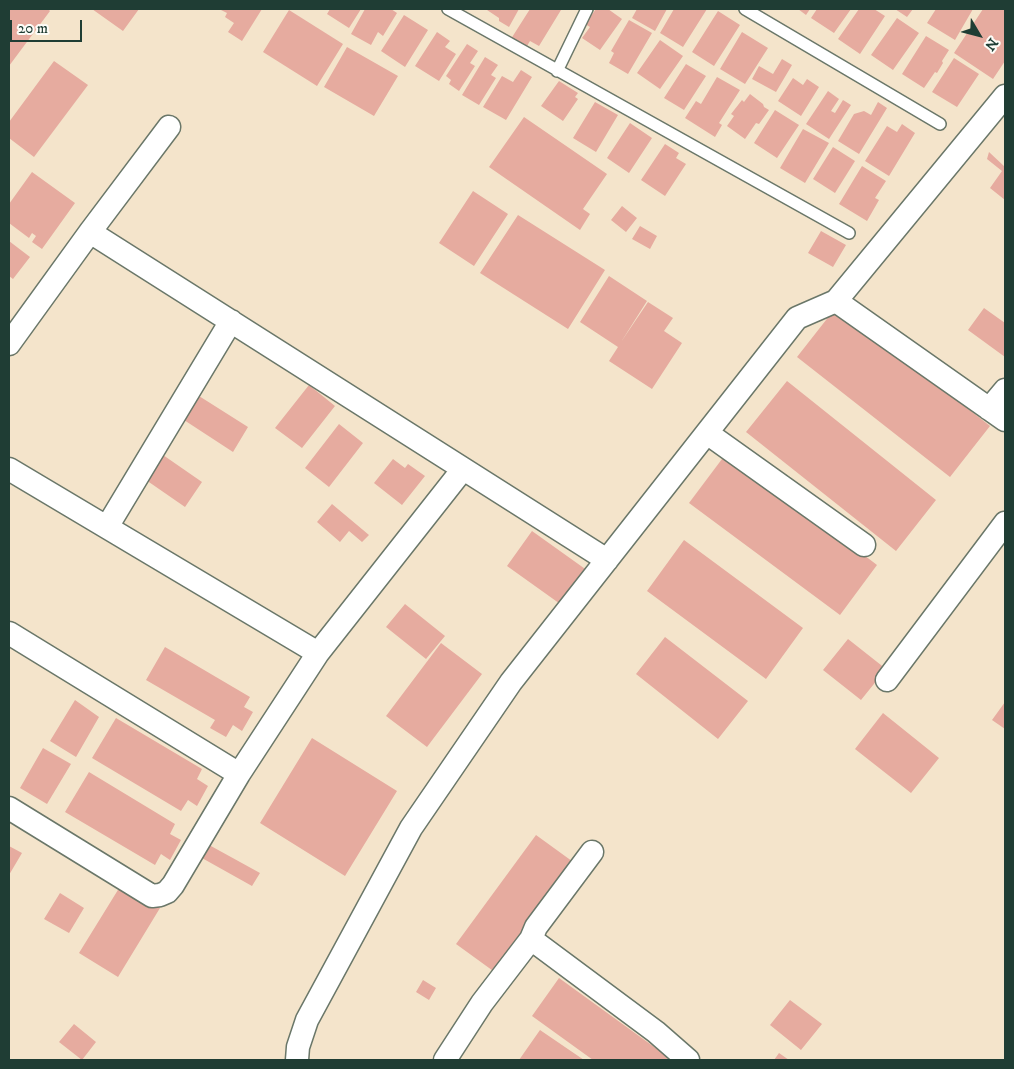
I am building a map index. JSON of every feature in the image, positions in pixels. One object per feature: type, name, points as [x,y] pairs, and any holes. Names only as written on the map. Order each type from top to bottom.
[{"type":"street","points":[[297,1060],[298,1047],[307,1020],[412,828],[511,682],[797,318],[836,301],[1005,96]]},
{"type":"street","points":[[9,344],[169,127]]},
{"type":"street","points":[[90,232],[607,560]]},
{"type":"street","points":[[836,301],[997,414],[1005,390]]},
{"type":"street","points":[[106,527],[231,321]]},
{"type":"street","points":[[707,433],[864,545]]},
{"type":"street","points":[[9,469],[318,653]]},
{"type":"street","points":[[9,808],[152,896],[167,892],[239,774],[318,653],[464,469]]},
{"type":"street","points":[[887,680],[1005,523]]},
{"type":"street","points":[[9,633],[239,774]]},
{"type":"street","points":[[445,1060],[482,1003],[531,939],[536,927],[592,852]]},
{"type":"street","points":[[531,939],[656,1032],[688,1060]]},
{"type":"lane","points":[[448,9],[849,233]]},
{"type":"lane","points":[[556,71],[587,9]]},
{"type":"lane","points":[[745,9],[940,124]]},
{"type":"building","points":[[9,9],[48,9],[50,11],[9,66]]},
{"type":"building","points":[[92,9],[139,9],[123,31]]},
{"type":"building","points":[[219,9],[262,9],[242,41],[228,32],[234,23],[225,17],[227,13]]},
{"type":"building","points":[[330,9],[361,9],[349,28],[327,14]]},
{"type":"building","points":[[365,9],[391,9],[397,13],[383,36],[378,32],[371,45],[351,34]]},
{"type":"building","points":[[487,9],[519,9],[509,27],[499,21],[499,18]]},
{"type":"building","points":[[530,9],[561,10],[539,46],[530,41],[524,51],[509,42]]},
{"type":"building","points":[[596,9],[608,9],[622,19],[600,50],[582,38],[590,27],[585,24]]},
{"type":"building","points":[[637,9],[667,9],[655,31],[632,18]]},
{"type":"building","points":[[674,9],[707,9],[683,47],[660,33]]},
{"type":"building","points":[[798,9],[810,9],[806,15]]},
{"type":"building","points":[[817,9],[851,9],[834,33],[811,18]]},
{"type":"building","points":[[859,9],[874,9],[885,16],[860,54],[838,39]]},
{"type":"building","points":[[895,9],[913,9],[907,17]]},
{"type":"building","points":[[936,9],[973,9],[955,40],[927,23]]},
{"type":"building","points":[[983,9],[1005,9],[1005,61],[993,79],[954,53]]},
{"type":"building","points":[[289,10],[343,44],[317,86],[263,52]]},
{"type":"building","points":[[718,11],[740,25],[714,66],[692,52]]},
{"type":"building","points":[[404,15],[428,30],[405,67],[381,51]]},
{"type":"building","points":[[897,18],[919,33],[893,70],[871,55]]},
{"type":"building","points":[[629,20],[652,33],[628,74],[609,63],[614,53],[611,51]]},
{"type":"building","points":[[437,32],[450,41],[445,47],[456,54],[439,81],[415,66]]},
{"type":"building","points":[[742,32],[768,48],[745,84],[720,69]]},
{"type":"building","points":[[926,36],[949,50],[937,73],[935,72],[924,88],[902,74]]},
{"type":"building","points":[[660,40],[683,56],[660,89],[637,73]]},
{"type":"building","points":[[467,44],[478,51],[470,63],[475,66],[459,91],[449,84],[451,80],[446,76]]},
{"type":"building","points":[[347,47],[398,76],[374,116],[324,87]]},
{"type":"building","points":[[485,57],[498,65],[491,75],[496,78],[479,105],[462,95]]},
{"type":"building","points":[[954,58],[979,74],[957,107],[932,92]]},
{"type":"building","points":[[782,59],[792,65],[776,92],[752,79],[759,66],[773,74]]},
{"type":"building","points":[[54,61],[88,85],[34,157],[9,138],[9,122]]},
{"type":"building","points":[[686,64],[706,76],[684,110],[664,98]]},
{"type":"building","points":[[521,70],[532,77],[506,120],[483,107],[502,76],[513,82]]},
{"type":"building","points":[[717,77],[740,90],[719,123],[722,125],[715,137],[685,118],[696,101],[701,104]]},
{"type":"building","points":[[793,78],[803,85],[807,79],[819,87],[801,116],[778,101]]},
{"type":"building","points":[[559,81],[578,93],[575,97],[578,99],[563,121],[541,106]]},
{"type":"building","points":[[828,91],[839,99],[831,111],[835,113],[843,100],[851,105],[829,139],[806,124]]},
{"type":"building","points":[[750,94],[769,110],[759,124],[756,123],[745,139],[727,126],[734,116],[731,114],[742,100],[744,102]]},
{"type":"building","points":[[595,102],[618,115],[596,152],[573,138]]},
{"type":"building","points":[[878,102],[887,108],[859,154],[838,141],[854,114],[864,111],[871,115]]},
{"type":"building","points":[[775,110],[799,125],[777,158],[754,143]]},
{"type":"building","points":[[524,117],[607,174],[583,209],[590,214],[580,230],[489,167]]},
{"type":"building","points":[[630,123],[652,138],[629,173],[607,158]]},
{"type":"building","points":[[902,124],[915,133],[889,176],[865,161],[887,126],[897,132]]},
{"type":"building","points":[[803,129],[829,143],[805,183],[780,168]]},
{"type":"building","points":[[665,144],[679,153],[676,158],[686,164],[665,196],[641,180]]},
{"type":"building","points":[[833,147],[855,161],[835,193],[813,179]]},
{"type":"building","points":[[989,152],[1005,167],[1005,200],[990,188],[1002,171],[987,159]]},
{"type":"building","points":[[862,166],[886,181],[875,198],[879,200],[867,221],[839,204]]},
{"type":"building","points":[[32,172],[75,203],[42,249],[32,242],[36,236],[32,233],[29,238],[9,223],[9,204]]},
{"type":"building","points":[[473,191],[508,214],[474,266],[439,243]]},
{"type":"building","points":[[622,206],[637,218],[626,232],[611,220]]},
{"type":"building","points":[[518,215],[605,270],[568,329],[480,273]]},
{"type":"building","points":[[640,226],[657,236],[650,249],[632,239]]},
{"type":"building","points":[[821,231],[846,245],[833,267],[808,253]]},
{"type":"building","points":[[9,241],[30,257],[13,279],[9,276]]},
{"type":"building","points":[[609,276],[647,301],[621,342],[648,302],[673,318],[664,331],[682,343],[652,389],[609,361],[618,347],[580,322]]},
{"type":"building","points":[[837,306],[990,426],[950,477],[797,357]]},
{"type":"building","points":[[984,308],[1005,323],[1005,357],[968,330]]},
{"type":"building","points":[[787,381],[936,500],[896,551],[746,432]]},
{"type":"building","points":[[309,385],[335,406],[302,448],[275,428]]},
{"type":"building","points":[[199,396],[248,427],[233,452],[184,420]]},
{"type":"building","points":[[339,424],[363,443],[329,487],[305,468]]},
{"type":"building","points":[[728,451],[877,565],[840,615],[689,503]]},
{"type":"building","points":[[163,455],[202,482],[185,507],[146,480]]},
{"type":"building","points":[[393,459],[405,468],[408,464],[425,476],[402,505],[374,483]]},
{"type":"building","points":[[332,504],[369,535],[362,542],[349,531],[340,542],[317,522]]},
{"type":"building","points":[[532,531],[588,571],[563,606],[507,566]]},
{"type":"building","points":[[684,540],[803,628],[766,679],[647,591]]},
{"type":"building","points":[[405,604],[445,636],[426,659],[386,627]]},
{"type":"building","points":[[665,637],[748,701],[718,739],[636,674]]},
{"type":"building","points":[[848,639],[886,669],[861,700],[823,670]]},
{"type":"building","points":[[441,643],[482,674],[427,747],[386,716]]},
{"type":"building","points":[[165,647],[250,697],[244,707],[253,712],[242,731],[233,725],[226,737],[210,728],[215,720],[146,680]]},
{"type":"building","points":[[75,700],[99,717],[76,757],[50,741]]},
{"type":"building","points":[[1005,702],[1005,729],[992,720]]},
{"type":"building","points":[[883,713],[939,758],[911,793],[855,749]]},
{"type":"building","points":[[116,718],[202,769],[197,779],[208,786],[197,806],[188,800],[181,811],[92,758]]},
{"type":"building","points":[[312,738],[397,791],[345,876],[260,823]]},
{"type":"building","points":[[43,748],[71,764],[47,804],[20,788]]},
{"type":"building","points":[[89,772],[175,824],[170,834],[181,840],[170,860],[161,854],[155,865],[65,812]]},
{"type":"building","points":[[536,835],[576,864],[496,973],[456,944]]},
{"type":"building","points":[[200,840],[260,873],[252,886],[193,853]]},
{"type":"building","points":[[9,846],[22,853],[9,875]]},
{"type":"building","points":[[121,885],[160,908],[118,977],[79,953]]},
{"type":"building","points":[[60,893],[84,908],[69,933],[44,919]]},
{"type":"building","points":[[559,978],[668,1057],[666,1060],[593,1060],[532,1016]]},
{"type":"building","points":[[423,980],[436,988],[429,1000],[416,992]]},
{"type":"building","points":[[790,1000],[822,1024],[801,1050],[770,1025]]},
{"type":"building","points":[[74,1024],[96,1042],[82,1060],[59,1042]]},
{"type":"building","points":[[540,1030],[584,1060],[519,1060]]},
{"type":"building","points":[[779,1053],[789,1060],[774,1060]]}]
